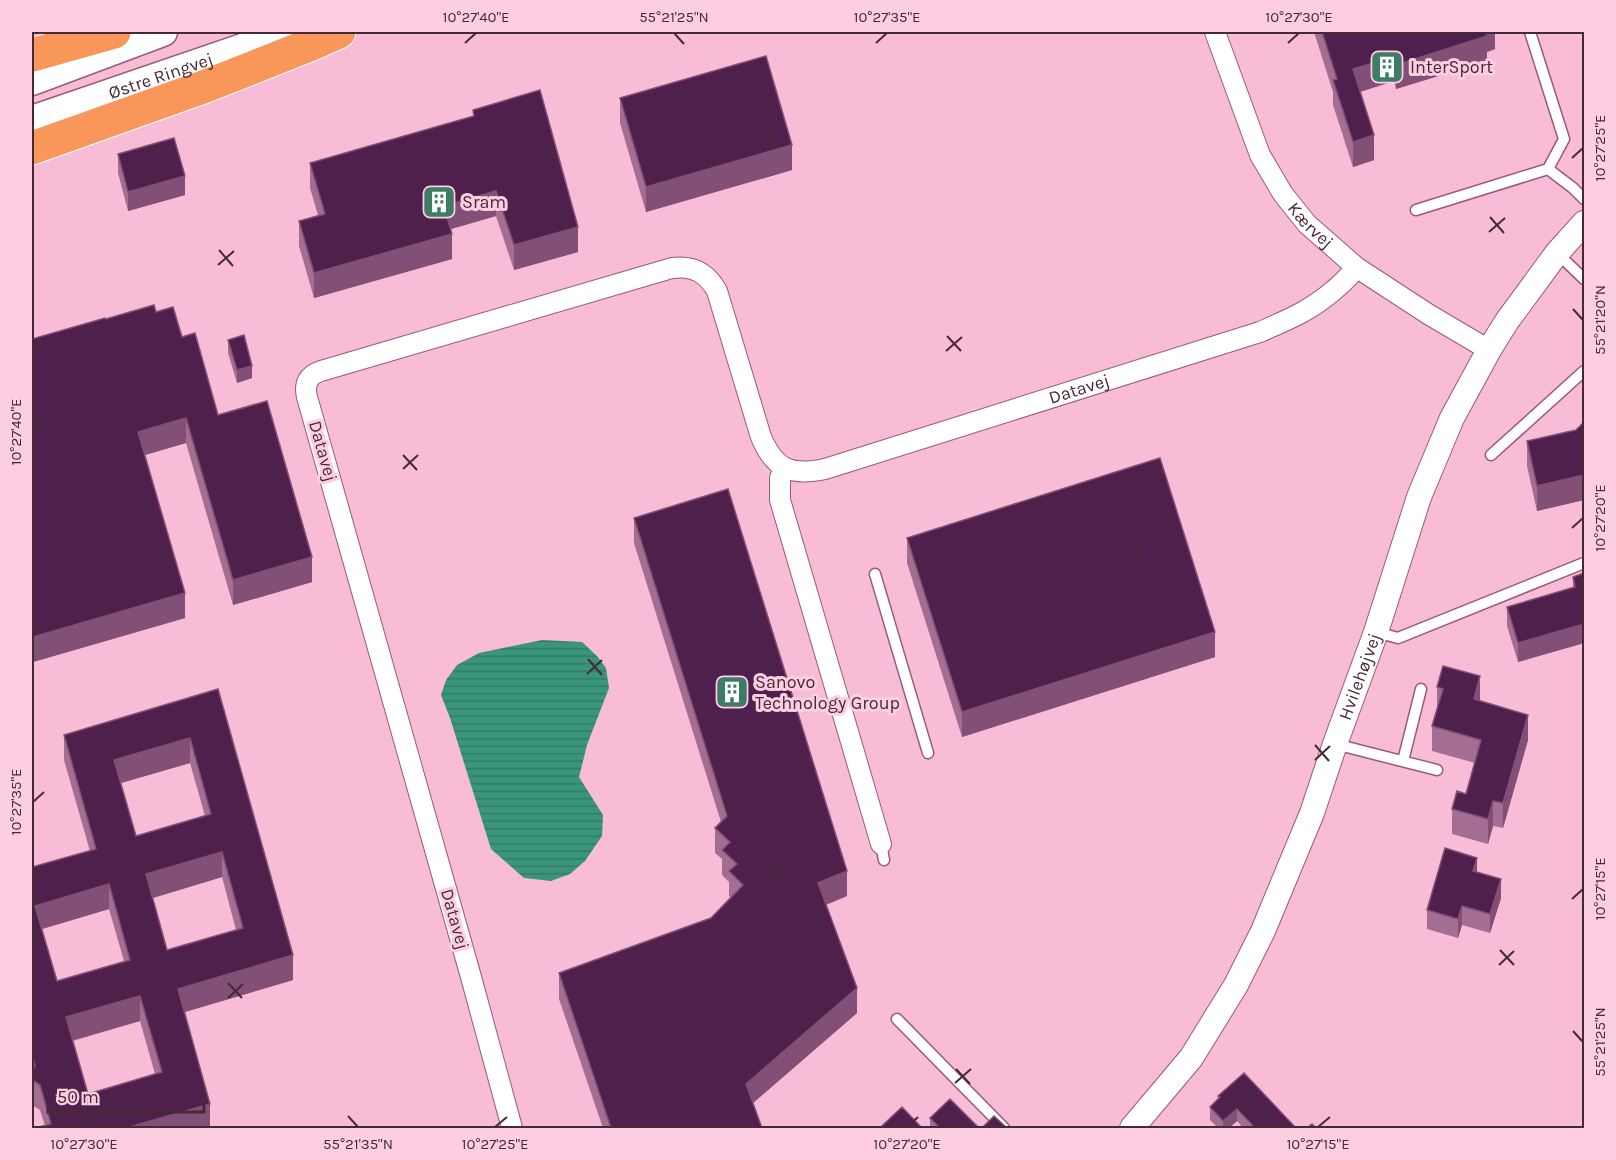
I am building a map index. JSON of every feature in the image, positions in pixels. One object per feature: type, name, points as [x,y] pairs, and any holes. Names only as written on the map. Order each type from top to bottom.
[{"type":"highway","points":[[32,55],[114,32]]},
{"type":"highway","points":[[32,148],[206,86],[339,32]]},
{"type":"main road","points":[[32,81],[163,32]]},
{"type":"main road","name":"Østre Ringvej","points":[[32,120],[289,32]]},
{"type":"street","name":"Kærvej","points":[[1215,32],[1260,155],[1283,194],[1307,224],[1356,267],[1489,350]]},
{"type":"street","name":"Hvilehøjvej","points":[[1132,1128],[1191,1058],[1236,985],[1263,931],[1312,813],[1376,632],[1419,497],[1452,418],[1489,350],[1527,292],[1584,223]]},
{"type":"street","name":"Datavej","points":[[512,1128],[307,397],[305,389],[311,376],[321,371],[672,268],[690,268],[705,275],[717,291],[767,451],[785,468],[806,472],[1260,332],[1306,312],[1351,276],[1356,267]]},
{"type":"street","points":[[785,468],[780,477],[780,500],[882,852]]},
{"type":"lane","points":[[1416,210],[1548,169],[1564,139],[1530,32]]},
{"type":"lane","points":[[1548,169],[1584,199]]},
{"type":"lane","points":[[1557,253],[1584,279]]},
{"type":"lane","points":[[1491,455],[1584,371]]},
{"type":"lane","points":[[1376,632],[1398,638],[1584,563]]},
{"type":"lane","points":[[874,574],[928,753]]},
{"type":"lane","points":[[1403,762],[1421,689]]},
{"type":"lane","points":[[1335,744],[1437,770]]},
{"type":"lane","points":[[897,1019],[1004,1128]]},
{"type":"shaded area","points":[[542,640],[582,642],[606,668],[609,688],[587,745],[579,777],[603,815],[602,836],[585,861],[570,874],[551,881],[524,878],[491,849],[441,695],[446,680],[457,665],[479,653]]},
{"type":"building","points":[[1322,32],[1485,32],[1487,36],[1396,65],[1394,57],[1353,69],[1374,135],[1353,142],[1333,80],[1337,79]]},
{"type":"building","points":[[766,56],[792,145],[646,187],[620,98]]},
{"type":"building","name":"Sram","points":[[540,90],[578,227],[514,245],[496,191],[444,206],[452,234],[314,273],[299,221],[325,214],[310,163],[474,116],[473,110]]},
{"type":"building","points":[[174,138],[185,176],[128,192],[118,154]]},
{"type":"building","points":[[154,305],[156,312],[173,307],[182,337],[195,333],[218,415],[267,401],[312,557],[233,580],[186,418],[138,432],[185,593],[33,637],[32,339]]},
{"type":"building","points":[[244,335],[252,366],[237,370],[228,340]]},
{"type":"building","points":[[1584,422],[1584,475],[1537,486],[1527,441],[1576,430]]},
{"type":"building","points":[[1160,458],[1215,632],[962,712],[907,538]]},
{"type":"building","name":"Sanovo Technology Group","points":[[728,489],[847,871],[818,883],[857,988],[746,1084],[762,1128],[611,1128],[559,973],[711,918],[743,885],[729,871],[737,864],[722,850],[730,842],[715,828],[727,816],[634,518]]},
{"type":"building","points":[[1584,573],[1584,624],[1518,643],[1507,607],[1575,587],[1573,577]]},
{"type":"building","points":[[1443,666],[1480,676],[1474,699],[1528,715],[1503,803],[1493,801],[1488,819],[1452,809],[1457,791],[1466,794],[1481,740],[1432,726],[1443,689],[1437,687]]},
{"type":"building","points":[[218,689],[293,955],[178,989],[210,1104],[126,1128],[35,1128],[51,1124],[40,1085],[32,1080],[35,1066],[32,1054],[32,867],[96,849],[64,735]],"holes":[[[190,738],[211,814],[136,836],[114,760]],[[222,852],[243,928],[167,950],[146,874]],[[109,884],[130,960],[57,981],[35,906]],[[140,996],[162,1072],[88,1094],[66,1017]]]},
{"type":"building","points":[[1445,848],[1477,858],[1473,871],[1501,879],[1490,914],[1462,906],[1458,919],[1427,910]]},
{"type":"building","points":[[1244,1073],[1296,1128],[1255,1128],[1237,1109],[1223,1121],[1210,1107],[1220,1097],[1218,1096]]},
{"type":"building","points":[[950,1099],[979,1128],[940,1128],[930,1118]]},
{"type":"building","points":[[902,1107],[922,1128],[885,1128],[882,1126]]},
{"type":"building","points":[[994,1116],[1007,1128],[982,1128]]},
{"type":"place","name":"InterSport","points":[[1387,67]]},
{"type":"place","name":"Sram","points":[[439,202]]},
{"type":"place","name":"Sanovo Technology Group","points":[[732,692]]}]
